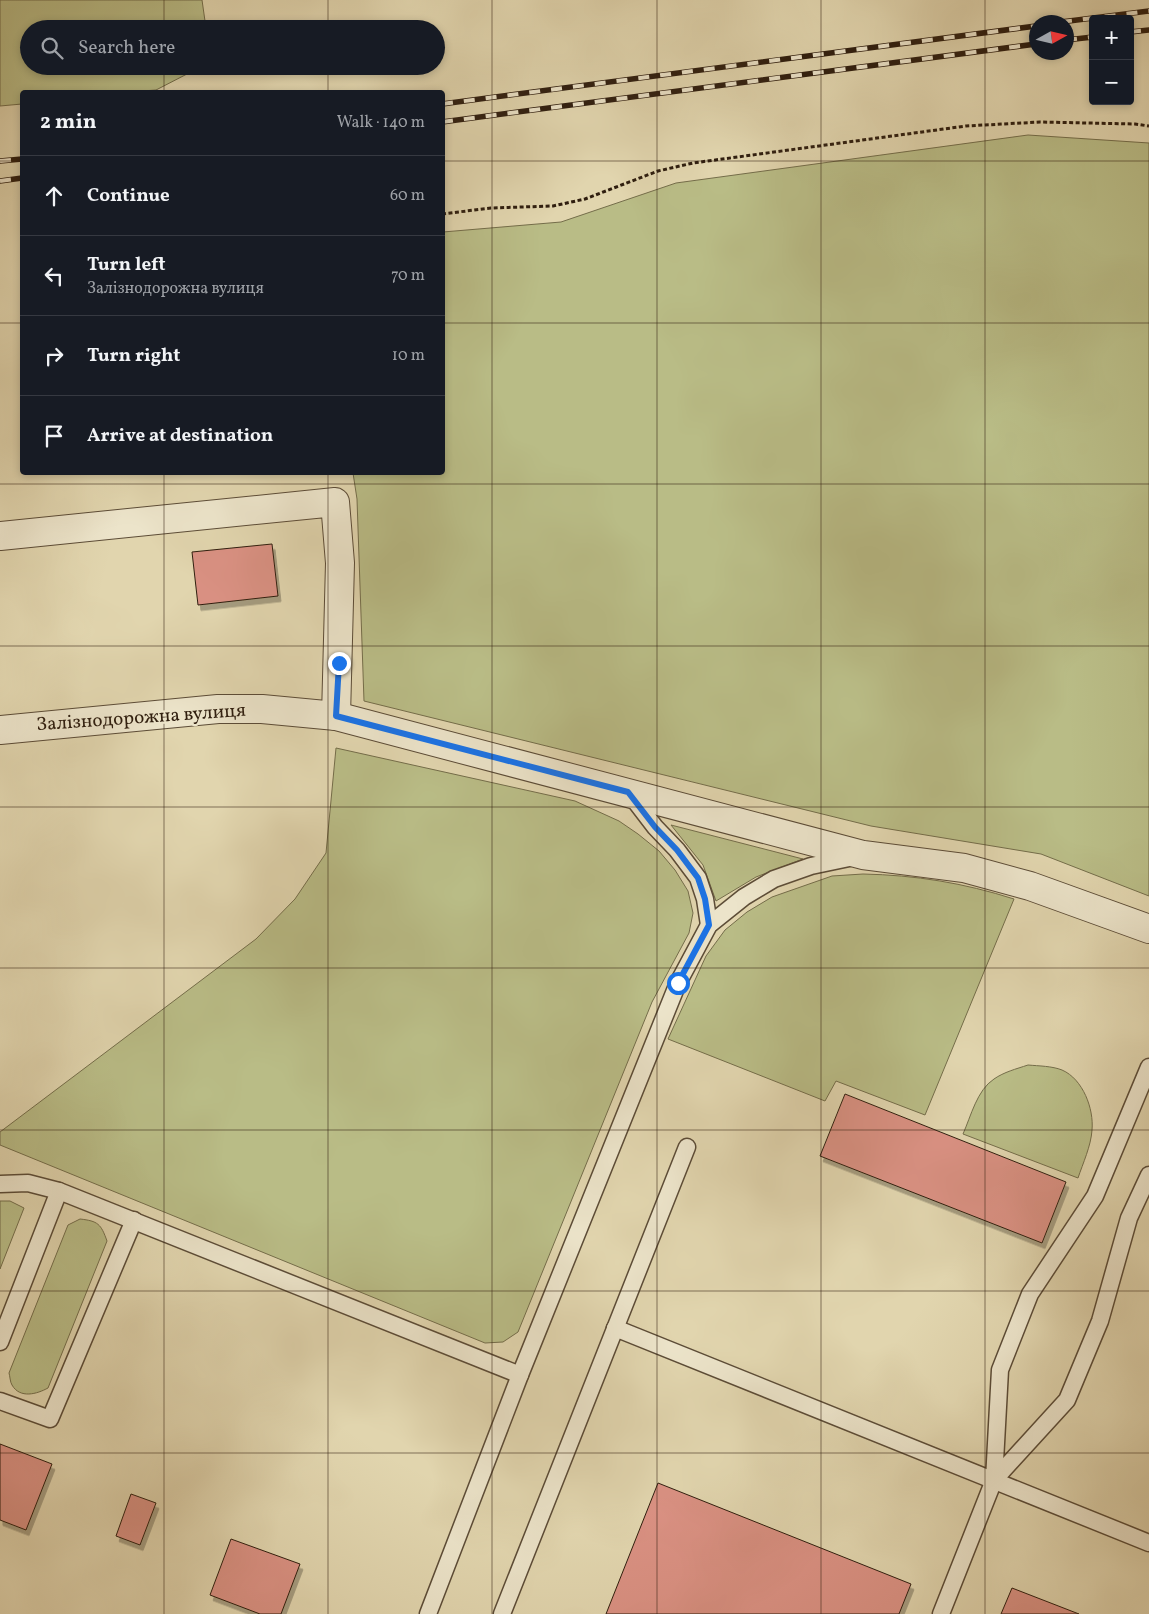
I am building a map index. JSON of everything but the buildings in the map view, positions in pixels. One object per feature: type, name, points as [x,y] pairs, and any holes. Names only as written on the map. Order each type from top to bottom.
[{"type":"street","points":[[0,536],[335,502],[340,563],[336,716]]},
{"type":"street","name":"Залізнодорожна вулиця","points":[[0,730],[218,709],[262,709],[336,716],[863,855],[964,868],[1030,886],[1149,928]]},
{"type":"lane","points":[[628,792],[698,878],[705,899],[709,925]]},
{"type":"lane","points":[[428,1614],[520,1375],[678,983],[709,925],[744,897],[774,879],[811,866],[863,855]]},
{"type":"lane","points":[[941,1614],[994,1480],[1000,1370],[1030,1294],[1095,1196],[1149,1067]]},
{"type":"lane","points":[[502,1614],[687,1147]]},
{"type":"lane","points":[[994,1480],[1067,1400],[1100,1321],[1129,1218],[1149,1175]]},
{"type":"lane","points":[[0,1184],[28,1183],[59,1191],[520,1375]]},
{"type":"lane","points":[[0,1342],[59,1191]]},
{"type":"lane","points":[[0,1401],[50,1420],[134,1220]]},
{"type":"lane","points":[[615,1328],[1149,1543]]},
{"type":"path","points":[[445,214],[490,208],[553,206],[585,199],[658,171],[693,163],[966,126],[1040,122],[1149,126]]},
{"type":"green space","points":[[0,0],[202,0],[205,20],[20,20],[20,75],[185,75],[156,90],[20,90],[20,104],[0,106]]},
{"type":"green space","points":[[1028,135],[1149,143],[1149,896],[1041,854],[871,826],[364,701],[357,499],[353,475],[445,475],[445,232],[561,222],[676,183]]},
{"type":"green space","points":[[336,748],[575,801],[619,821],[638,834],[659,851],[675,870],[688,891],[693,913],[689,933],[652,1002],[518,1332],[503,1342],[485,1343],[0,1145],[0,1132],[256,939],[295,899],[326,853]]},
{"type":"green space","points":[[671,825],[803,859],[756,877],[716,901],[703,865]]},
{"type":"green space","points":[[863,874],[902,876],[939,881],[977,888],[1014,899],[925,1115],[836,1081],[825,1101],[668,1039],[706,956],[725,930],[747,912],[772,897],[832,876]]},
{"type":"green space","points":[[1028,1065],[1062,1070],[1076,1080],[1086,1096],[1091,1113],[1092,1130],[1078,1178],[963,1134],[979,1096],[988,1084],[1002,1074]]},
{"type":"green space","points":[[0,1201],[10,1201],[24,1208],[0,1269]]},
{"type":"green space","points":[[80,1219],[98,1224],[107,1241],[48,1388],[39,1392],[24,1394],[12,1385],[9,1373],[68,1225]]},
{"type":"railway","points":[[1074,20],[1149,11]]},
{"type":"railway","points":[[445,104],[1029,27]]},
{"type":"railway","points":[[1134,32],[1149,30]]},
{"type":"railway","points":[[1074,39],[1089,37]]},
{"type":"railway","points":[[445,122],[1029,45]]},
{"type":"railway","points":[[0,161],[20,159]]},
{"type":"railway","points":[[0,181],[20,178]]},
{"type":"route","points":[[339,663],[336,716],[628,792],[698,878],[705,899],[709,925],[678,983]]}]
